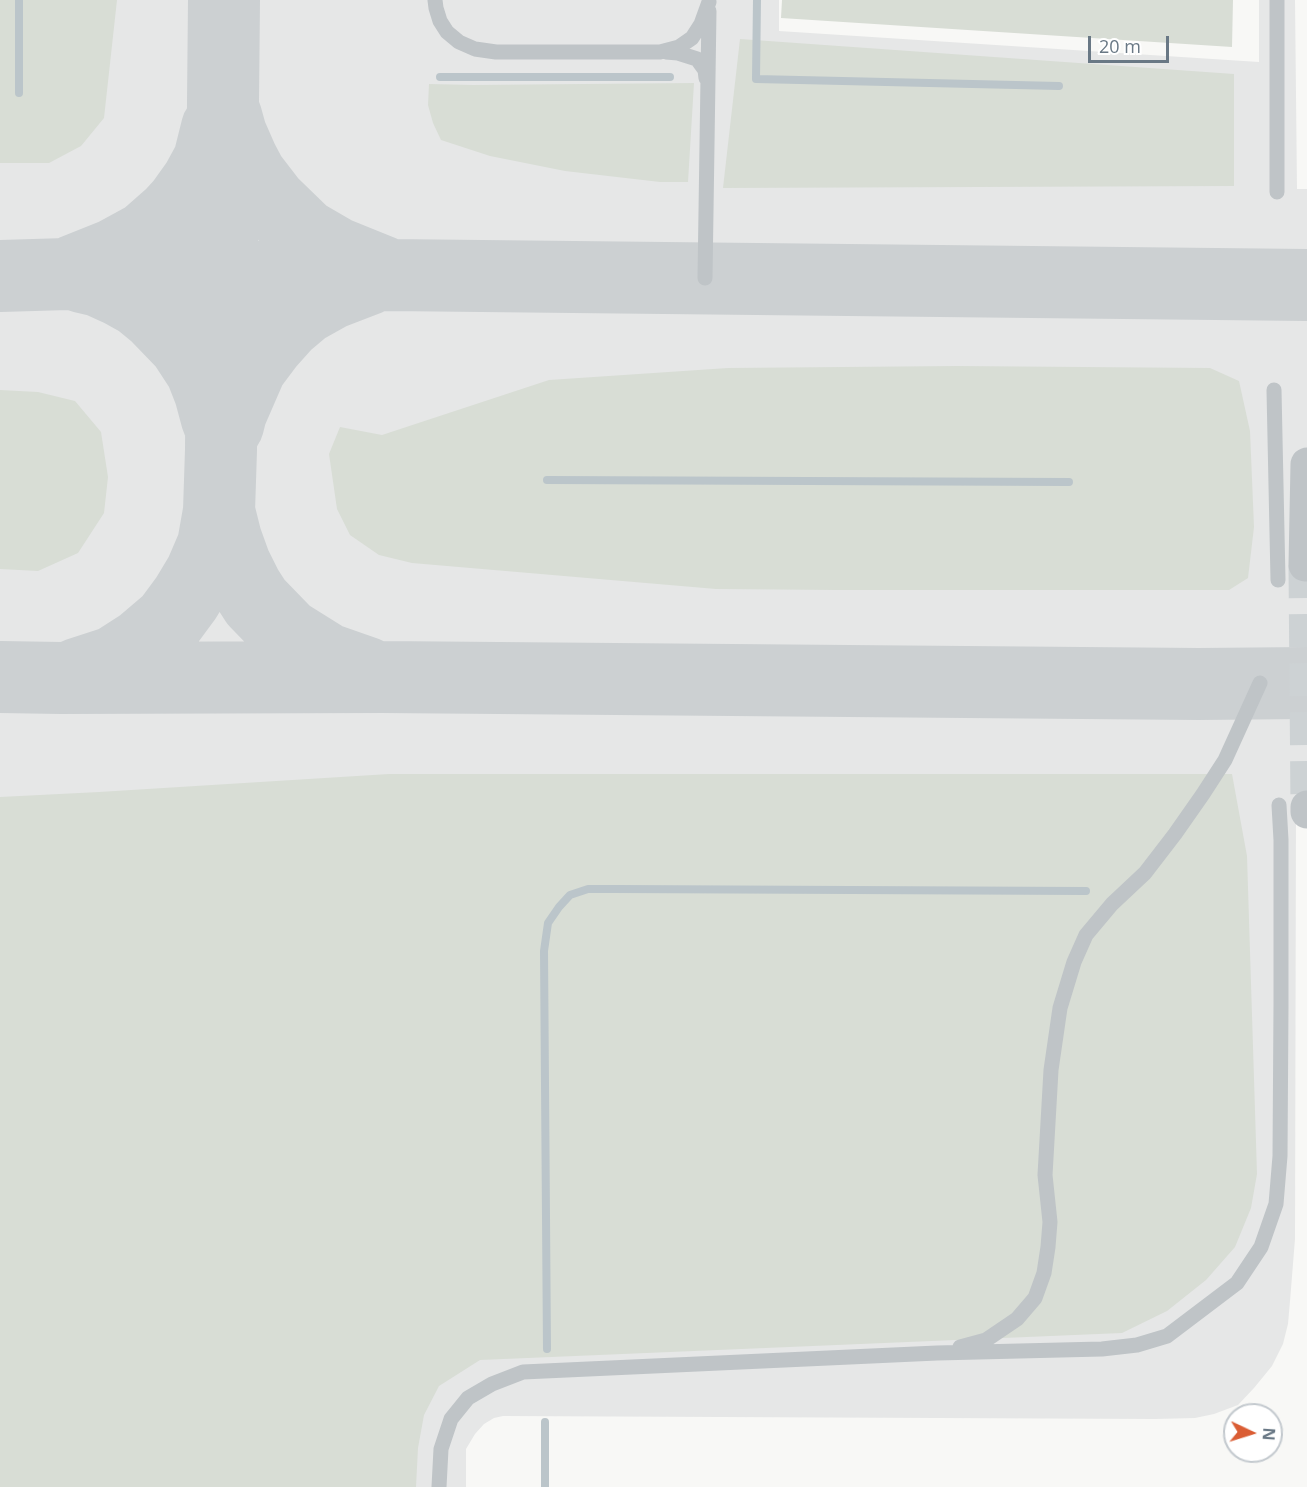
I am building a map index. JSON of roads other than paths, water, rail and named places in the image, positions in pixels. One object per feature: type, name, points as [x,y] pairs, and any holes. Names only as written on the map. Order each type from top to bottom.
[{"type":"street","points":[[1292,572],[1307,464]]},
{"type":"lane","points":[[435,0],[440,21],[447,32],[459,42],[475,50],[678,53],[696,59],[705,70],[708,91]]},
{"type":"lane","points":[[1277,0],[1277,192]]},
{"type":"lane","points":[[660,52],[679,47],[692,38],[701,24],[710,1]]},
{"type":"lane","points":[[705,278],[710,1]]},
{"type":"lane","points":[[1274,390],[1292,572]]},
{"type":"lane","points":[[937,1353],[986,1340],[1017,1319],[1035,1298],[1044,1274],[1050,1222],[1045,1175],[1051,1070],[1060,1008],[1074,962],[1086,935],[1112,904],[1145,873],[1203,794],[1225,760],[1260,683]]},
{"type":"lane","points":[[439,1487],[441,1449],[451,1419],[468,1398],[492,1384],[523,1372],[937,1353],[1102,1350],[1137,1346],[1167,1336],[1237,1283],[1261,1246],[1276,1204],[1280,1156],[1281,840],[1298,808]]},
{"type":"waterway","points":[[19,0],[19,93]]},
{"type":"waterway","points":[[757,0],[756,79],[1059,86]]},
{"type":"waterway","points":[[440,77],[670,77]]},
{"type":"waterway","points":[[547,480],[1069,482]]},
{"type":"waterway","points":[[547,1349],[544,951],[548,923],[570,895],[588,889],[1086,891]]},
{"type":"waterway","points":[[545,1422],[545,1487]]},
{"type":"tunnel","points":[[1305,565],[1307,807]]}]
